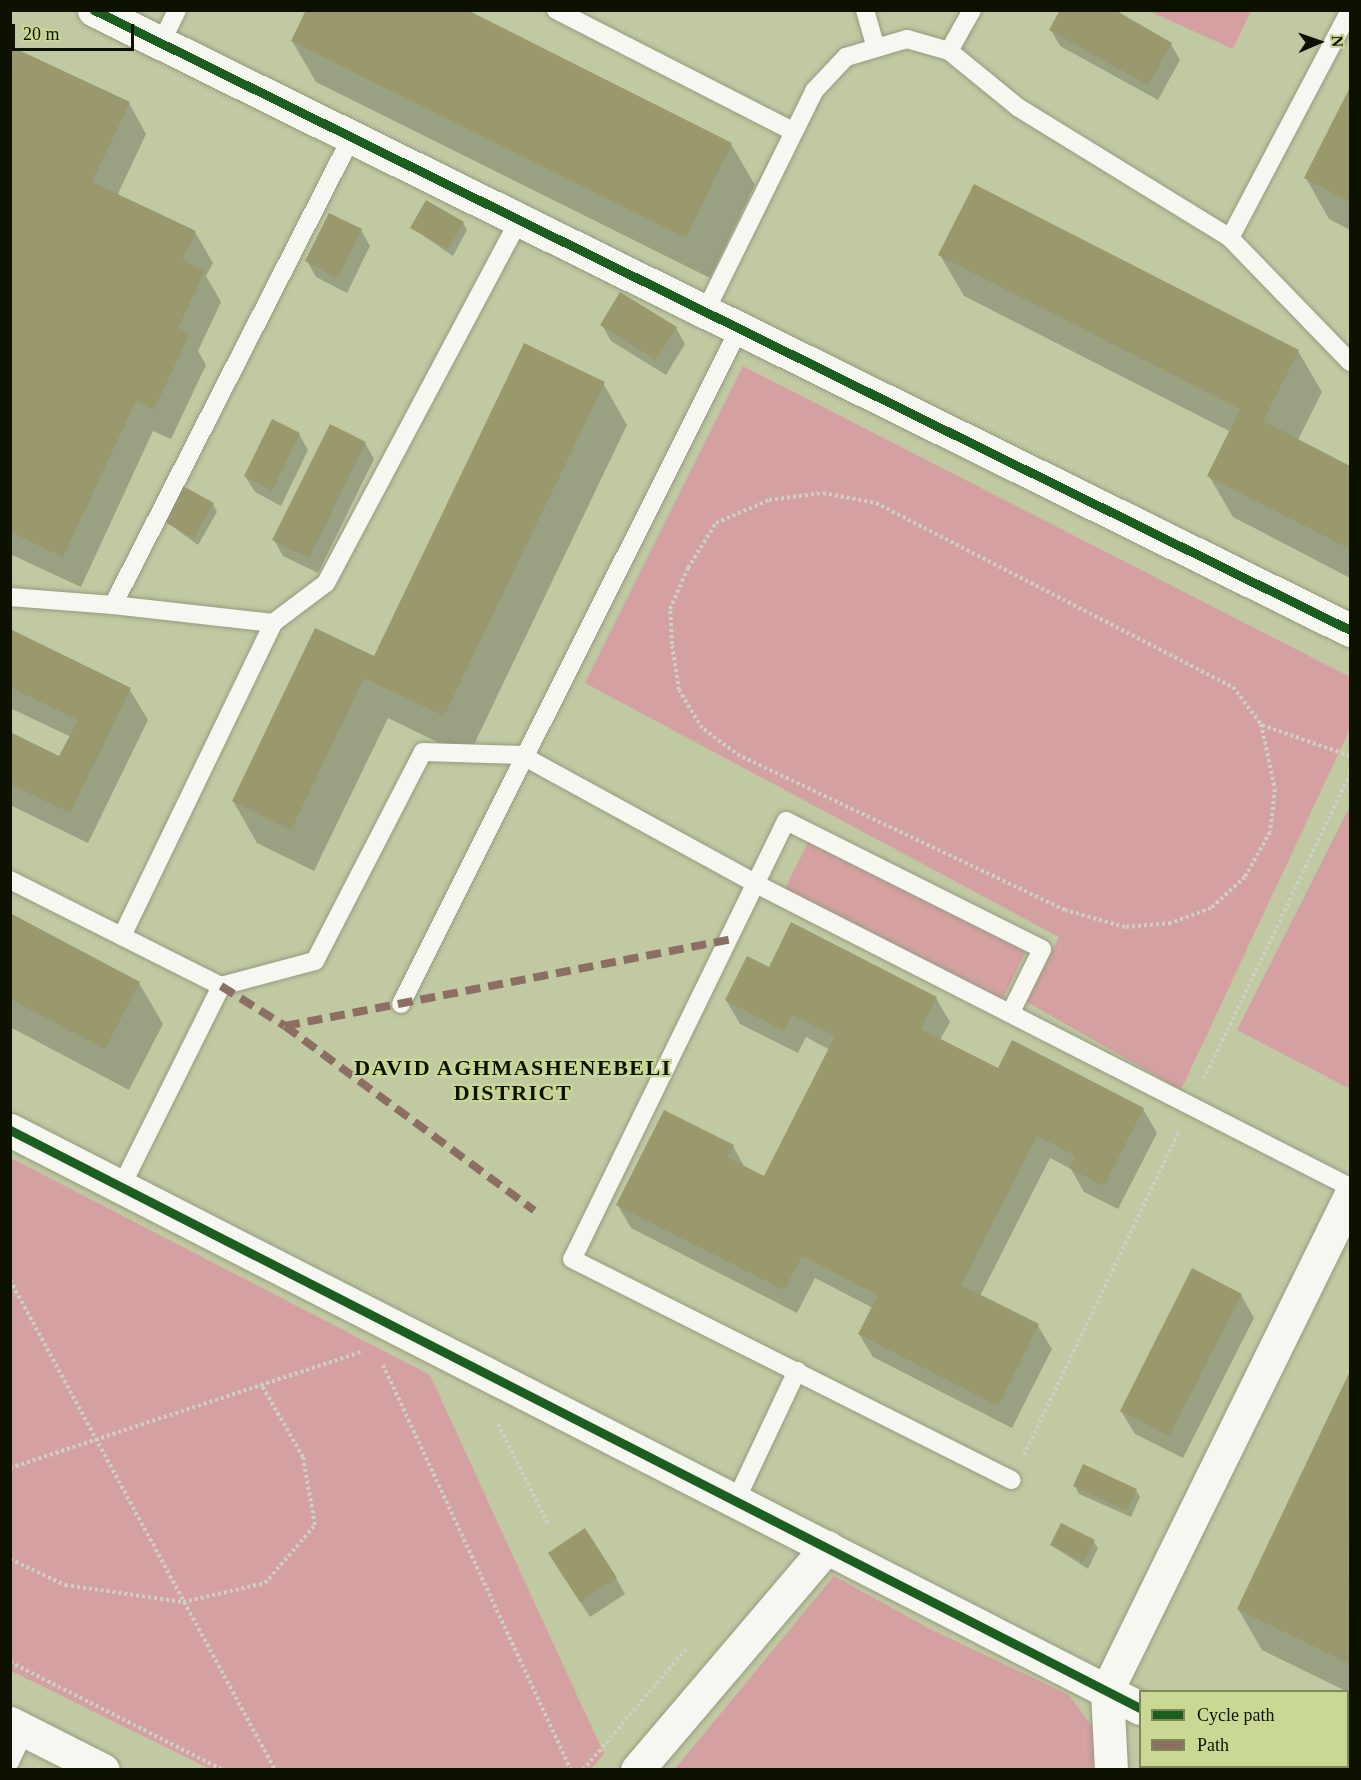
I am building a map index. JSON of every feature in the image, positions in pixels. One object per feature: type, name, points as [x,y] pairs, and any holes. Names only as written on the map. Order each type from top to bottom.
[{"type":"street","points":[[94,10],[1350,630]]},
{"type":"street","points":[[10,1130],[1107,1689],[1139,1707]]},
{"type":"street","points":[[1111,1770],[1107,1689],[1350,1196]]},
{"type":"street","points":[[637,1770],[826,1547]]},
{"type":"street","points":[[18,1726],[103,1770]]},
{"type":"lane","points":[[160,43],[177,10]]},
{"type":"lane","points":[[556,10],[794,132]]},
{"type":"lane","points":[[865,10],[875,45]]},
{"type":"lane","points":[[949,51],[972,10]]},
{"type":"lane","points":[[1230,238],[1350,10]]},
{"type":"lane","points":[[705,312],[814,91],[846,57],[875,45],[907,39],[949,51],[1019,108],[1230,238],[1350,362]]},
{"type":"lane","points":[[113,605],[351,138]]},
{"type":"lane","points":[[122,936],[273,623],[326,583],[519,220]]},
{"type":"lane","points":[[401,1004],[521,755],[739,328]]},
{"type":"lane","points":[[10,597],[113,605],[273,623]]},
{"type":"lane","points":[[10,880],[221,986],[315,961],[423,752],[521,755],[758,885],[1011,1011],[1350,1187]]},
{"type":"lane","points":[[1011,1011],[1042,949],[786,821],[758,885],[572,1259],[1012,1480]]},
{"type":"lane","points":[[121,1187],[221,986]]},
{"type":"lane","points":[[736,1500],[797,1371]]},
{"type":"lane","points":[[10,1762],[18,1726]]},
{"type":"path","points":[[1261,724],[1275,789],[1271,821],[1245,877],[1211,908],[1171,923],[1125,927],[1065,910],[740,756],[702,728],[679,690],[670,609],[716,523],[769,500],[823,493],[876,503],[1233,687],[1261,724],[1350,756]]},
{"type":"path","points":[[10,1280],[275,1770]]},
{"type":"path","points":[[10,1468],[93,1437],[365,1350],[373,1356]]},
{"type":"path","points":[[391,1365],[381,1360],[571,1770]]},
{"type":"path","points":[[10,1559],[65,1585],[183,1602],[265,1583],[315,1525],[303,1457],[261,1384]]},
{"type":"path","points":[[504,1420],[494,1415],[549,1526]]},
{"type":"path","points":[[583,1770],[690,1645]]},
{"type":"path","points":[[10,1662],[223,1770]]},
{"type":"shaded area","points":[[1149,11],[1251,11],[1233,49]]},
{"type":"shaded area","points":[[743,366],[1350,677],[1350,729],[1181,1090],[1027,1002],[1059,937],[585,683]]},
{"type":"shaded area","points":[[1350,806],[1350,1089],[1237,1030]]},
{"type":"shaded area","points":[[810,839],[1028,947],[1002,1000],[783,892]]},
{"type":"shaded area","points":[[11,1158],[430,1375],[604,1754],[591,1769],[210,1769],[11,1671]]},
{"type":"shaded area","points":[[834,1576],[930,1629],[1069,1695],[1099,1736],[1092,1769],[674,1770]]},
{"type":"building","points":[[306,10],[467,10],[732,143],[686,238],[291,41]]},
{"type":"building","points":[[1060,10],[1115,10],[1172,43],[1148,85],[1049,30]]},
{"type":"building","points":[[10,46],[130,102],[92,182],[196,231],[182,260],[205,271],[178,328],[190,333],[154,410],[136,401],[63,557],[10,532]]},
{"type":"building","points":[[1350,87],[1350,202],[1304,178]]},
{"type":"building","points":[[974,184],[1299,350],[1263,421],[1350,466],[1350,549],[1207,476],[1240,409],[938,255]]},
{"type":"building","points":[[426,200],[464,222],[448,249],[410,228]]},
{"type":"building","points":[[329,213],[362,229],[338,278],[305,261]]},
{"type":"building","points":[[620,292],[677,327],[656,360],[600,325]]},
{"type":"building","points":[[524,343],[605,382],[444,716],[364,678],[291,830],[232,801],[315,628],[374,656]]},
{"type":"building","points":[[272,419],[300,433],[272,491],[244,476]]},
{"type":"building","points":[[330,424],[366,442],[309,558],[272,540]]},
{"type":"building","points":[[183,486],[214,503],[194,538],[163,521]]},
{"type":"building","points":[[10,629],[131,688],[70,813],[10,784],[10,732],[59,756],[78,720],[10,687]]},
{"type":"building","points":[[10,913],[140,982],[105,1049],[10,999]]},
{"type":"building","points":[[791,922],[937,997],[921,1029],[998,1068],[1012,1040],[1144,1108],[1104,1186],[1069,1168],[1076,1156],[1037,1136],[961,1285],[1039,1324],[998,1406],[858,1334],[878,1295],[802,1256],[784,1290],[616,1205],[664,1110],[734,1145],[727,1157],[764,1176],[835,1036],[792,1015],[784,1031],[725,1000],[747,956],[769,967]]},
{"type":"building","points":[[1192,1268],[1242,1294],[1169,1436],[1120,1411]]},
{"type":"building","points":[[1350,1371],[1348,1571],[1350,1664],[1237,1609]]},
{"type":"building","points":[[1083,1464],[1137,1489],[1127,1511],[1073,1486]]},
{"type":"building","points":[[1061,1523],[1095,1540],[1083,1562],[1050,1545]]},
{"type":"building","points":[[585,1528],[617,1578],[580,1602],[548,1553]]},
{"type":"marked path","points":[[285,1026],[731,939]]},
{"type":"marked path","points":[[221,986],[285,1026],[534,1210]]},
{"type":"cycle path","points":[[94,10],[1350,630]]},
{"type":"cycle path","points":[[10,1130],[1139,1707]]},
{"type":"district","name":"DAVID AGHMASHENEBELI DISTRICT","points":[[513,1080]]}]
